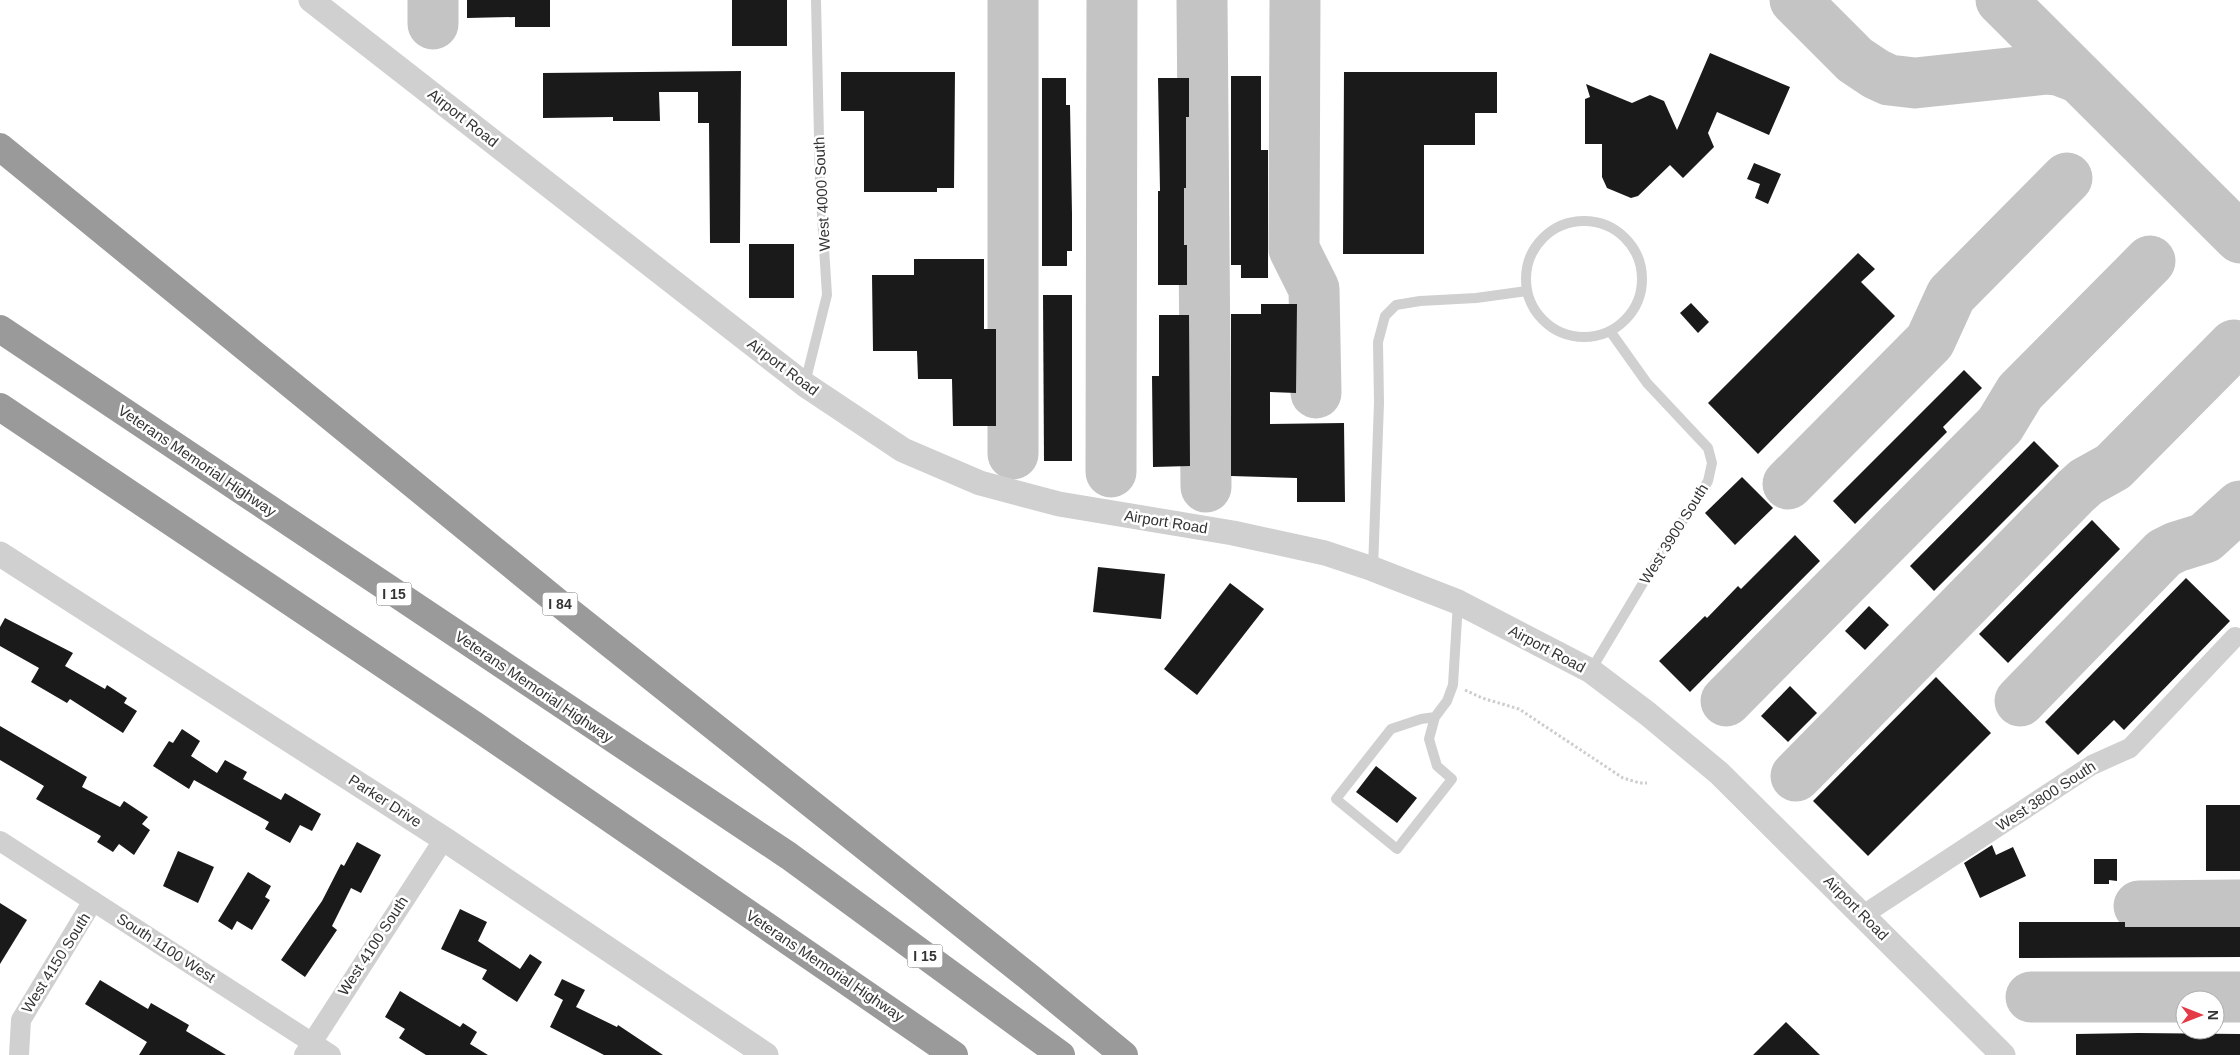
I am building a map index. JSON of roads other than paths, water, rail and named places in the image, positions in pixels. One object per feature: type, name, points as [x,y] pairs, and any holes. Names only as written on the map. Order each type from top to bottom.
[{"type":"highway","name":"I 84","points":[[0,147],[552,598],[1029,977],[1124,1055]]},
{"type":"highway","name":"Veterans Memorial Highway","points":[[0,329],[790,856],[1061,1055]]},
{"type":"highway","name":"Veterans Memorial Highway","points":[[0,407],[465,720],[954,1055]]},
{"type":"street","name":"Airport Road","points":[[311,0],[804,384],[903,450],[980,483],[1059,504],[1242,535],[1325,553],[1373,568],[1458,602],[1590,671],[1648,714],[1718,772],[2003,1055]]},
{"type":"street","name":"Parker Drive","points":[[0,554],[444,839],[766,1055]]},
{"type":"street","name":"West 3800 South","points":[[1863,915],[2092,765],[2130,748],[2235,637]]},
{"type":"street","name":"West 4100 South","points":[[308,1049],[444,839]]},
{"type":"street","name":"South 1100 West","points":[[0,841],[94,901],[308,1049],[331,1055]]},
{"type":"street","name":"West 4150 South","points":[[19,1055],[20,1020],[94,901]]},
{"type":"lane","name":"West 4000 South","points":[[804,384],[827,295],[820,184],[816,0]]},
{"type":"lane","points":[[1586,221],[1603,224],[1618,233],[1631,245],[1639,261],[1642,278],[1640,294],[1634,309],[1623,322],[1610,331],[1593,336],[1576,336],[1559,331],[1544,322],[1534,308],[1527,292],[1526,276],[1529,261],[1537,244],[1551,231],[1569,223],[1586,221]]},
{"type":"lane","points":[[1373,568],[1379,403],[1378,342],[1385,316],[1396,305],[1420,301],[1476,298],[1527,292]]},
{"type":"lane","name":"West 3900 South","points":[[1590,671],[1664,548],[1700,495],[1708,481],[1712,464],[1708,448],[1647,383],[1610,331]]},
{"type":"lane","points":[[1434,717],[1391,729],[1336,800],[1397,849],[1452,779],[1437,766],[1429,739],[1434,717],[1447,701],[1453,685],[1458,602]]}]
